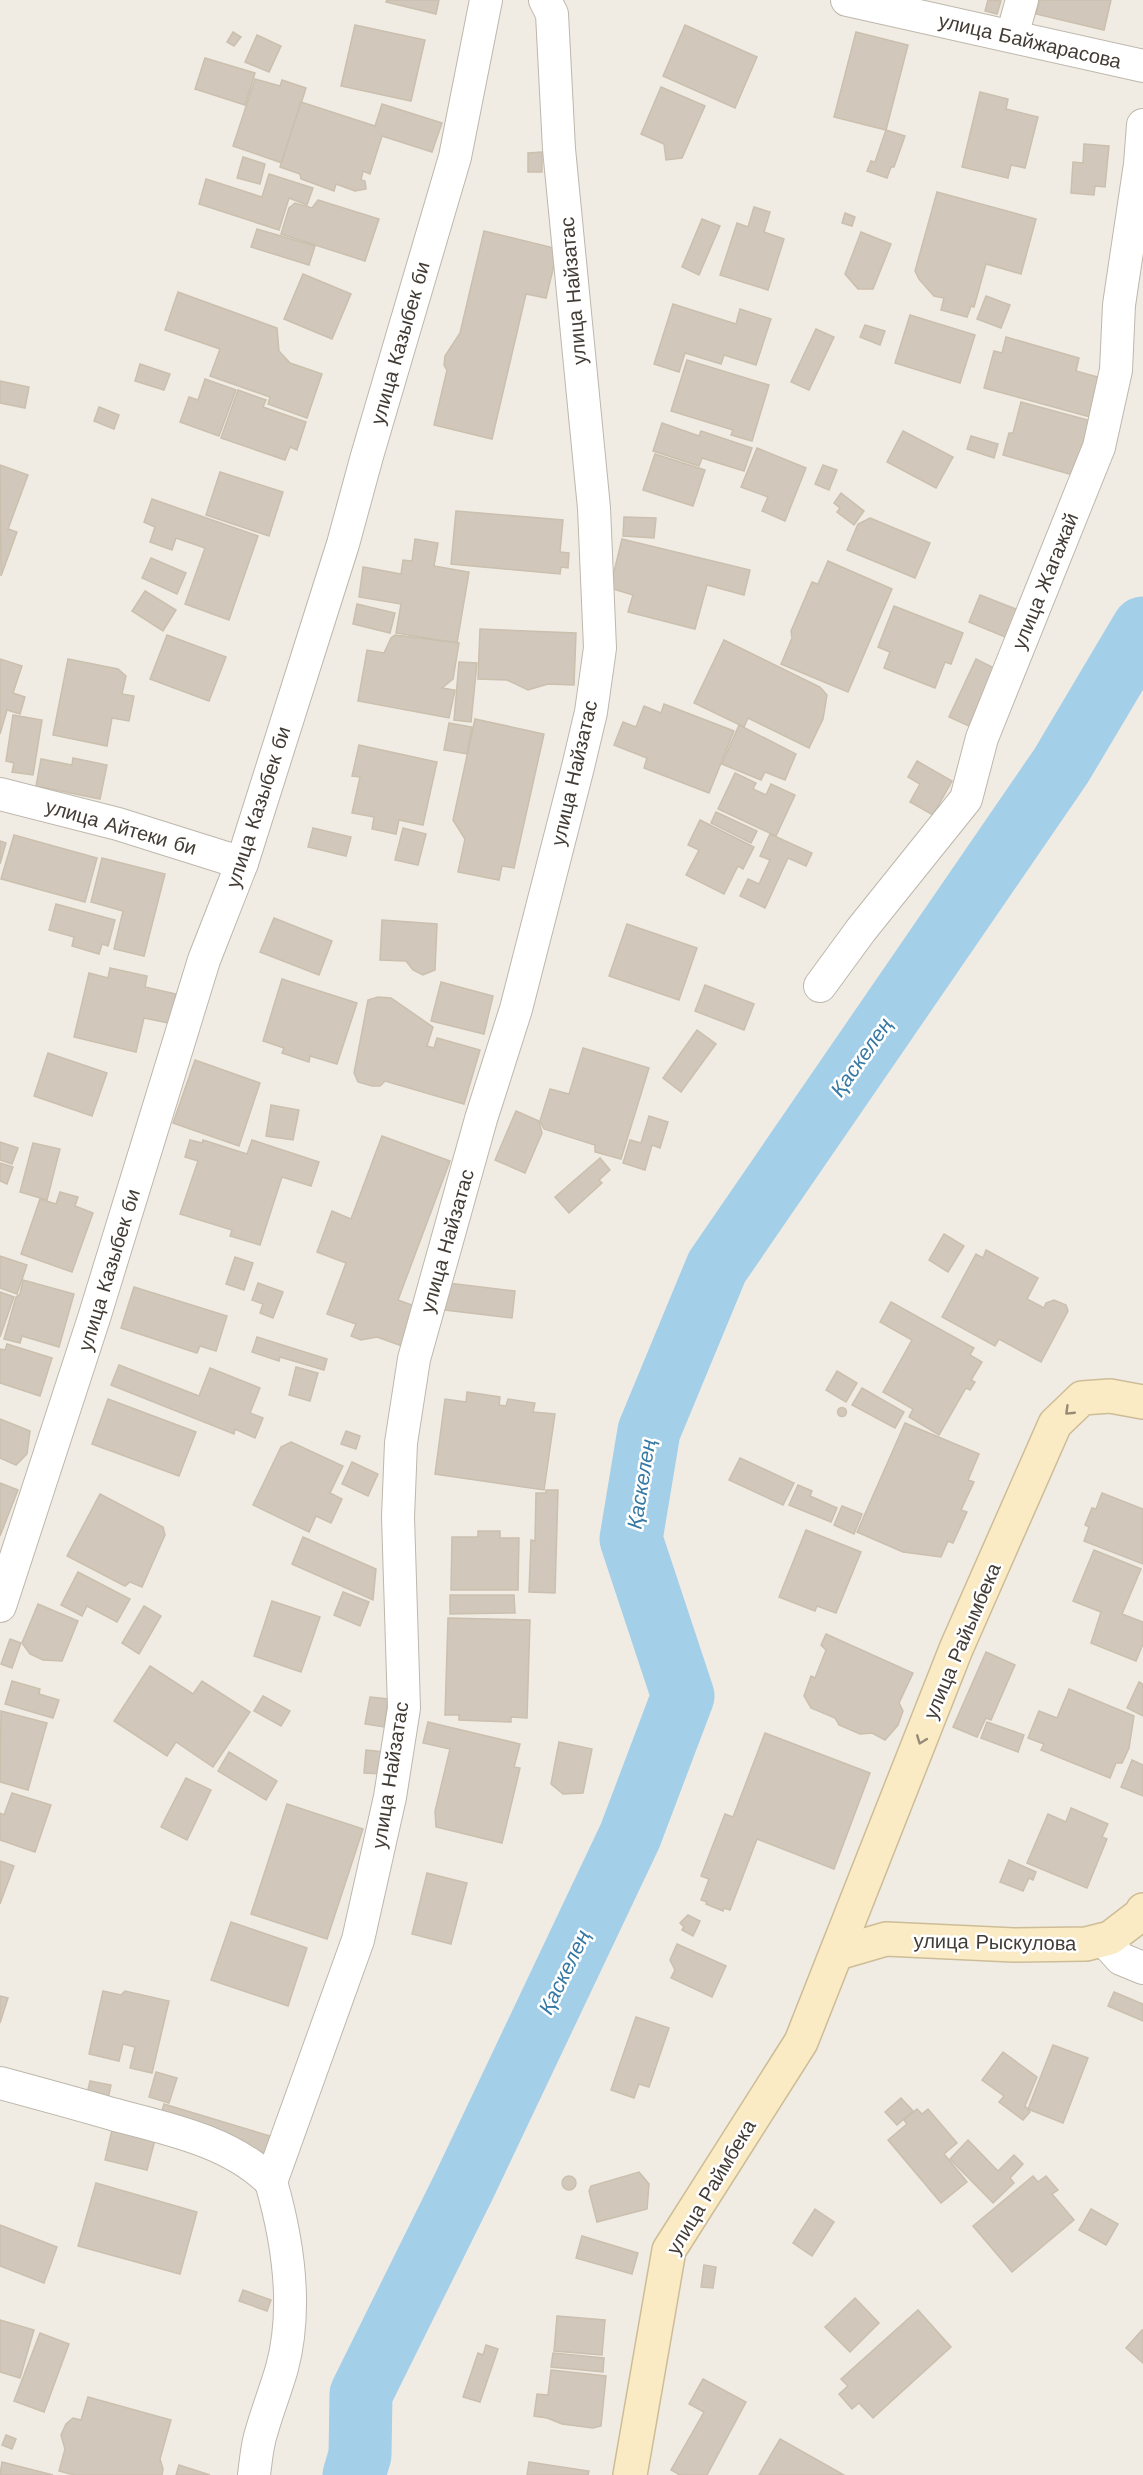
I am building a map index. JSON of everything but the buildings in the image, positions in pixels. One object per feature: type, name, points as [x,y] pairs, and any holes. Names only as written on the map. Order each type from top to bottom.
[{"type":"street","name":"улица Казыбек би","points":[[0,1606],[91,1329],[204,960],[242,862],[343,544],[455,157],[486,0]]},
{"type":"street","name":"улица Найзатас","points":[[272,2182],[358,1940],[390,1797],[404,1708],[398,1517],[401,1443],[414,1359],[481,1119],[516,1010],[591,712],[600,648],[594,508],[559,149],[552,14],[544,0]]},
{"type":"street","name":"улица Байжарасова","points":[[847,0],[1143,66]]},
{"type":"street","points":[[1012,36],[1022,0]]},
{"type":"street","name":"улица Жагажай","points":[[820,986],[861,930],[966,799],[982,738],[1099,447],[1116,370],[1119,305],[1140,164],[1143,125]]},
{"type":"street","name":"улица Айтеки би","points":[[0,794],[118,824],[242,862]]},
{"type":"street","name":"улица Райымбека","points":[[838,1953],[956,1649],[1055,1424],[1082,1398],[1110,1396],[1143,1402]]},
{"type":"street","name":"улица Рыскулова","points":[[838,1953],[886,1939],[1014,1946],[1086,1944],[1110,1938],[1140,1915],[1143,1910]]},
{"type":"street","points":[[1104,1940],[1121,1959],[1143,1968]]},
{"type":"street","name":"улица Раймбека","points":[[630,2475],[669,2250],[801,2042],[838,1953]]},
{"type":"street","points":[[0,2083],[172,2130],[216,2146],[258,2168],[272,2182],[280,2214],[287,2260],[290,2322],[282,2367],[261,2432],[254,2475]]},
{"type":"waterway","name":"Қаскелең","points":[[354,2475],[360,2455],[361,2394],[464,2186],[630,1836],[683,1696],[631,1539],[649,1431],[717,1267],[1061,766],[1143,628]]}]
